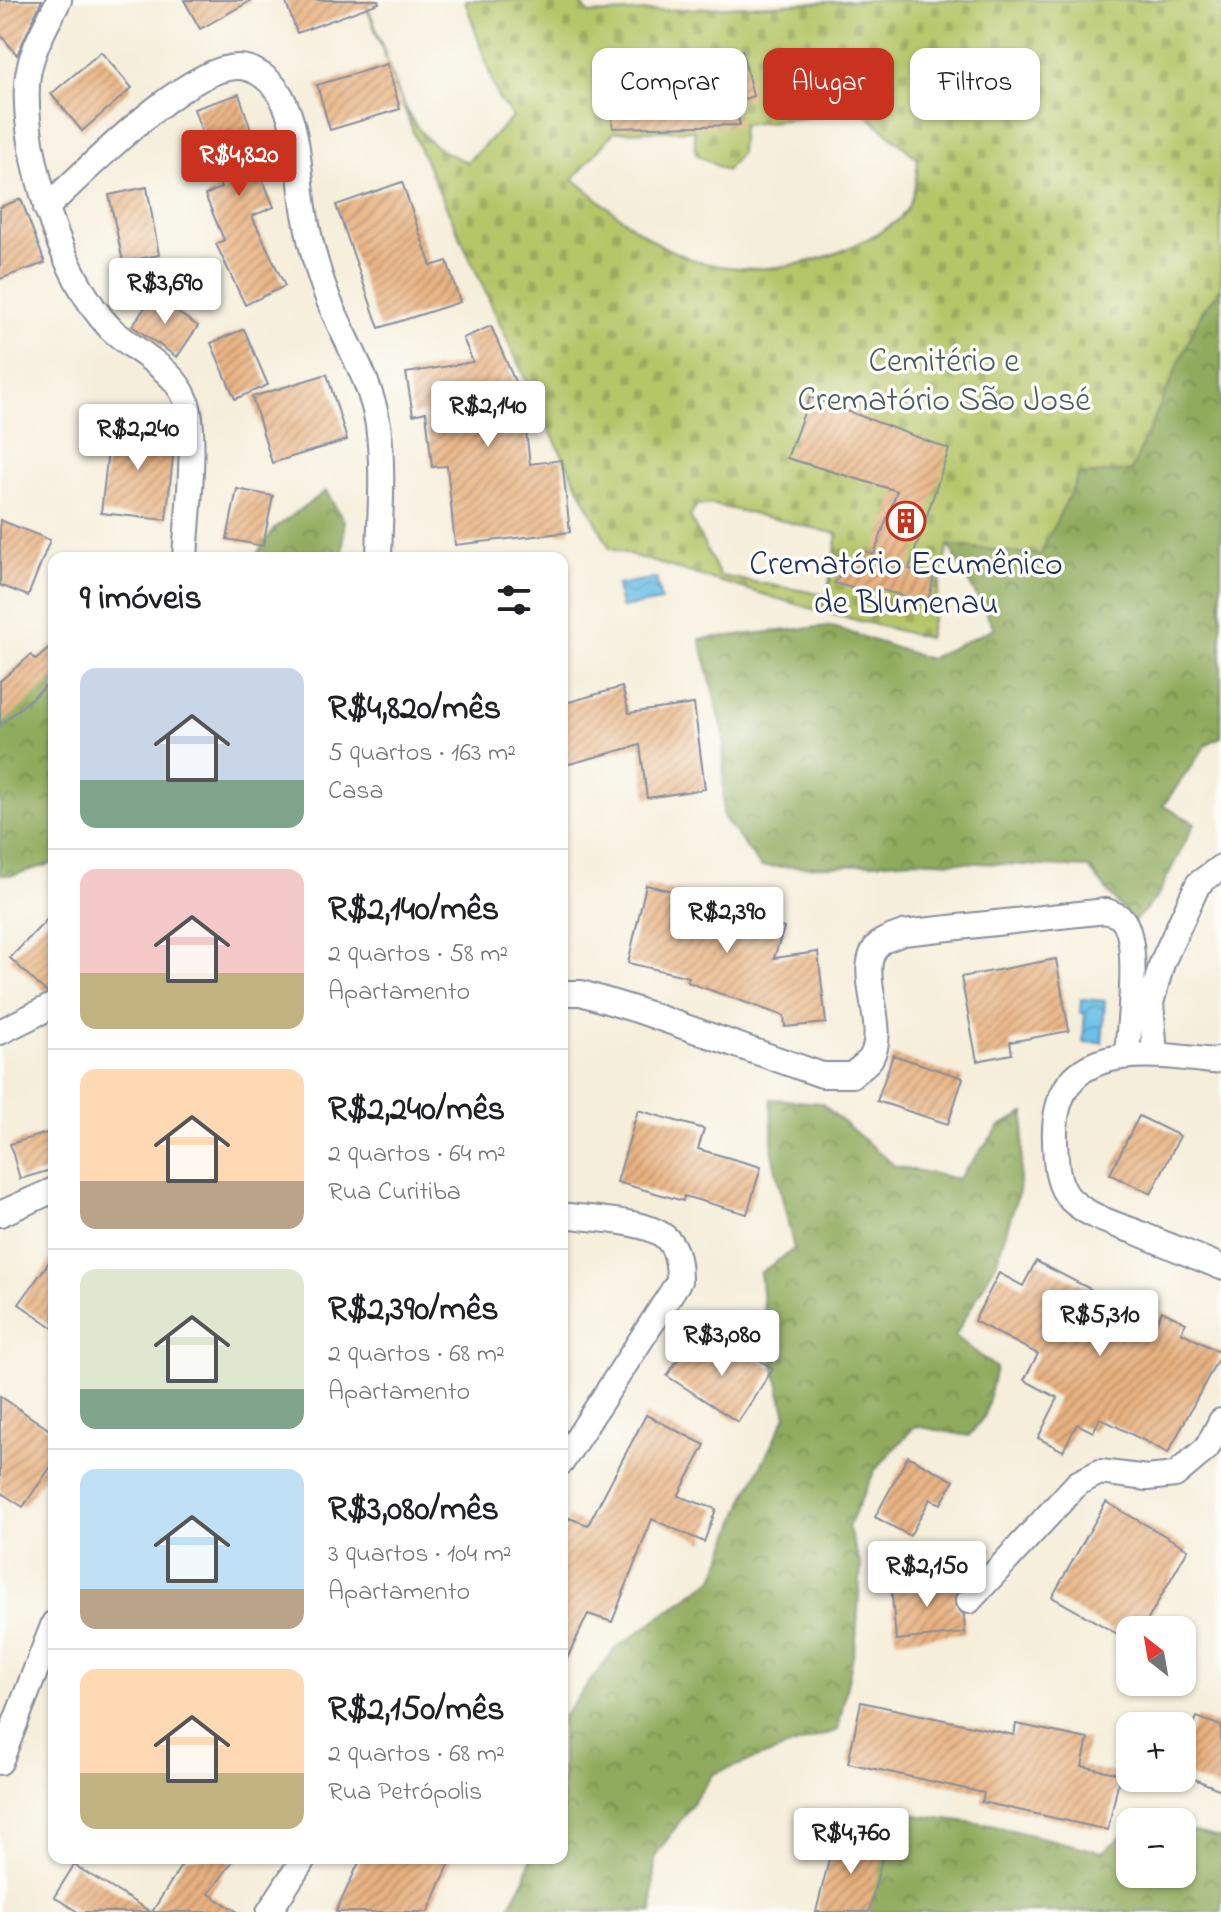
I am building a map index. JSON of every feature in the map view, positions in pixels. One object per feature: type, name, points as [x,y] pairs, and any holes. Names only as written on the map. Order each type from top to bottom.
[{"type":"street","points":[[59,0],[34,52],[26,83],[28,118],[46,208],[87,299],[111,328],[169,376],[185,398],[192,428],[185,552]]},
{"type":"street","points":[[46,208],[173,96],[211,72],[240,66],[264,75],[281,95],[294,131],[304,212],[314,258],[330,302],[369,388],[378,425],[379,552]]},
{"type":"street","points":[[1155,1054],[1151,1003],[1162,963],[1198,884],[1221,867]]},
{"type":"street","points":[[568,993],[581,993],[637,1010],[822,1075],[852,1075],[871,1058],[878,1026],[868,971],[870,955],[881,942],[903,933],[1106,911],[1122,918],[1129,931],[1133,967],[1127,1054]]},
{"type":"street","points":[[0,1032],[48,1008]]},
{"type":"street","points":[[1221,1059],[1213,1061],[1127,1054],[1087,1067],[1062,1093],[1055,1121],[1057,1174],[1069,1199],[1094,1215],[1221,1267]]},
{"type":"street","points":[[0,1214],[48,1193]]},
{"type":"street","points":[[568,1216],[644,1227],[667,1239],[679,1262],[679,1281],[568,1453]]},
{"type":"street","points":[[969,1601],[1078,1483],[1100,1472],[1147,1478],[1175,1475],[1207,1448],[1221,1421]]},
{"type":"street","points":[[0,1762],[48,1638]]},
{"type":"street","points":[[269,1912],[300,1864]]},
{"type":"green space","name":"Cemitério e Crematório São José","points":[[465,0],[579,0],[589,14],[867,0],[1221,0],[1221,288],[1202,311],[1131,471],[1079,475],[1040,555],[948,545],[928,638],[820,611],[610,549],[541,413],[418,145],[400,96],[420,131],[434,145],[467,162],[513,117],[498,98]],"holes":[[[763,48],[894,48],[894,120],[872,120],[918,159],[909,204],[889,227],[845,250],[778,267],[732,268],[688,258],[642,233],[573,179],[614,132],[694,130],[696,154],[726,171],[740,153],[742,125],[785,120],[763,120]],[[710,504],[838,534],[827,595],[720,576],[690,517],[696,506]]]},
{"type":"green space","points":[[365,2],[373,20],[388,65]]},
{"type":"green space","points":[[1221,288],[1221,737],[1207,744],[1163,806],[1195,823],[1157,897],[1133,923],[1089,868],[913,860],[837,866],[761,867],[723,817],[724,735],[700,639],[830,626],[929,659],[994,628],[948,544],[1039,555],[1079,475]]},
{"type":"green space","points":[[326,491],[344,521],[343,552],[258,552],[274,529]]},
{"type":"green space","points":[[48,677],[48,865],[13,875],[0,875],[0,698]]},
{"type":"green space","points":[[771,1099],[821,1103],[895,1166],[958,1179],[1001,1125],[1025,1113],[1019,1191],[996,1263],[955,1336],[996,1368],[985,1415],[969,1436],[915,1426],[875,1470],[848,1527],[861,1566],[856,1640],[838,1730],[713,1774],[655,1857],[652,1912],[506,1912],[529,1864],[568,1864],[568,1710],[615,1649],[714,1578],[745,1498],[786,1416],[767,1336],[760,1273],[794,1249],[773,1157]]},
{"type":"green space","points":[[879,1810],[990,1825],[1102,1852],[1116,1841],[1116,1888],[1196,1888],[1196,1832],[1221,1838],[1221,1912],[823,1912],[848,1894]]},
{"type":"water","points":[[656,578],[661,601],[621,608],[617,585]]},
{"type":"water","points":[[1081,999],[1105,1001],[1102,1043],[1083,1042],[1085,1013],[1080,1013]]},
{"type":"building","points":[[0,0],[42,0],[17,55],[0,34]]},
{"type":"building","points":[[184,0],[252,0],[200,29]]},
{"type":"building","points":[[285,0],[378,0],[379,3],[297,33]]},
{"type":"building","points":[[101,52],[132,88],[82,131],[51,94]]},
{"type":"building","points":[[387,64],[400,109],[330,130],[317,85]]},
{"type":"building","points":[[747,71],[753,96],[747,98]]},
{"type":"building","points":[[239,94],[260,157],[254,159],[274,207],[252,216],[285,286],[245,305],[216,244],[224,240],[205,195],[221,188],[194,109]]},
{"type":"building","points":[[612,120],[739,120],[740,125],[613,128]]},
{"type":"building","points":[[402,182],[431,266],[447,261],[460,302],[379,328],[336,205]]},
{"type":"building","points":[[147,187],[159,255],[123,262],[109,195]]},
{"type":"building","points":[[21,199],[45,263],[0,279],[0,207]]},
{"type":"building","points":[[153,296],[198,326],[177,357],[132,326]]},
{"type":"building","points":[[491,326],[522,398],[530,464],[562,460],[570,532],[455,545],[447,466],[432,467],[426,412],[413,415],[406,373],[473,362],[463,338]]},
{"type":"building","points":[[244,329],[268,385],[235,399],[211,343]]},
{"type":"building","points":[[327,374],[347,440],[272,463],[252,397]]},
{"type":"building","name":"Crematório Ecumênico de Blumenau","points":[[810,397],[949,449],[909,569],[934,575],[928,603],[875,588],[870,593],[834,583],[862,551],[874,554],[897,491],[787,458]]},
{"type":"building","points":[[111,423],[176,430],[166,520],[101,513]]},
{"type":"building","points":[[237,489],[273,496],[263,546],[227,539]]},
{"type":"building","points":[[0,520],[50,540],[28,596],[0,585]]},
{"type":"building","points":[[48,649],[48,684],[0,725],[0,681],[31,655],[36,660]]},
{"type":"building","points":[[622,687],[629,713],[694,704],[705,789],[647,798],[640,745],[568,764],[568,702]]},
{"type":"building","points":[[646,885],[695,896],[784,928],[774,958],[818,952],[826,1023],[785,1027],[784,1016],[687,982],[689,977],[628,963]]},
{"type":"building","points":[[48,918],[48,992],[10,958]]},
{"type":"building","points":[[1056,959],[1069,1031],[1010,1042],[1012,1054],[977,1061],[961,977]]},
{"type":"building","points":[[893,1055],[963,1078],[948,1124],[877,1101]]},
{"type":"building","points":[[638,1110],[704,1129],[698,1149],[761,1167],[747,1214],[684,1196],[683,1201],[617,1182]]},
{"type":"building","points":[[1139,1116],[1180,1136],[1151,1194],[1110,1174]]},
{"type":"building","points":[[48,1133],[48,1171],[20,1179],[10,1144]]},
{"type":"building","points":[[1036,1261],[1156,1323],[1162,1311],[1186,1323],[1181,1332],[1221,1353],[1168,1453],[1100,1418],[1093,1432],[1077,1424],[1063,1451],[1038,1438],[1058,1398],[1024,1380],[1038,1354],[974,1321],[999,1273],[1023,1286]]},
{"type":"building","points":[[48,1263],[48,1324],[19,1304]]},
{"type":"building","points":[[689,1342],[723,1364],[735,1344],[773,1369],[738,1422],[667,1376]]},
{"type":"building","points":[[0,1396],[48,1429],[48,1471],[23,1507],[0,1492]]},
{"type":"building","points":[[646,1415],[705,1445],[678,1496],[716,1509],[704,1542],[652,1519],[612,1622],[588,1614],[568,1656],[568,1521],[569,1518],[588,1525]]},
{"type":"building","points":[[908,1456],[954,1481],[941,1504],[930,1499],[910,1536],[875,1517]]},
{"type":"building","points":[[1106,1502],[1188,1549],[1150,1616],[1116,1616],[1116,1633],[1052,1597]]},
{"type":"building","points":[[961,1578],[955,1605],[964,1615],[965,1633],[896,1640],[891,1585]]},
{"type":"building","points":[[861,1702],[1014,1735],[1016,1724],[1088,1739],[1082,1766],[1116,1773],[1116,1792],[1108,1830],[982,1802],[984,1793],[848,1763]]},
{"type":"building","points":[[1197,1717],[1221,1726],[1221,1790],[1196,1780]]},
{"type":"building","points":[[835,1835],[885,1847],[869,1912],[816,1912]]},
{"type":"building","points":[[182,1864],[231,1864],[209,1894],[238,1912],[152,1912]]},
{"type":"building","points":[[358,1864],[449,1864],[428,1912],[336,1912]]},
{"type":"building","points":[[74,1865],[151,1912],[78,1912],[54,1897]]},
{"type":"place","name":"Crematório Ecumênico de Blumenau","points":[[906,521]]}]
